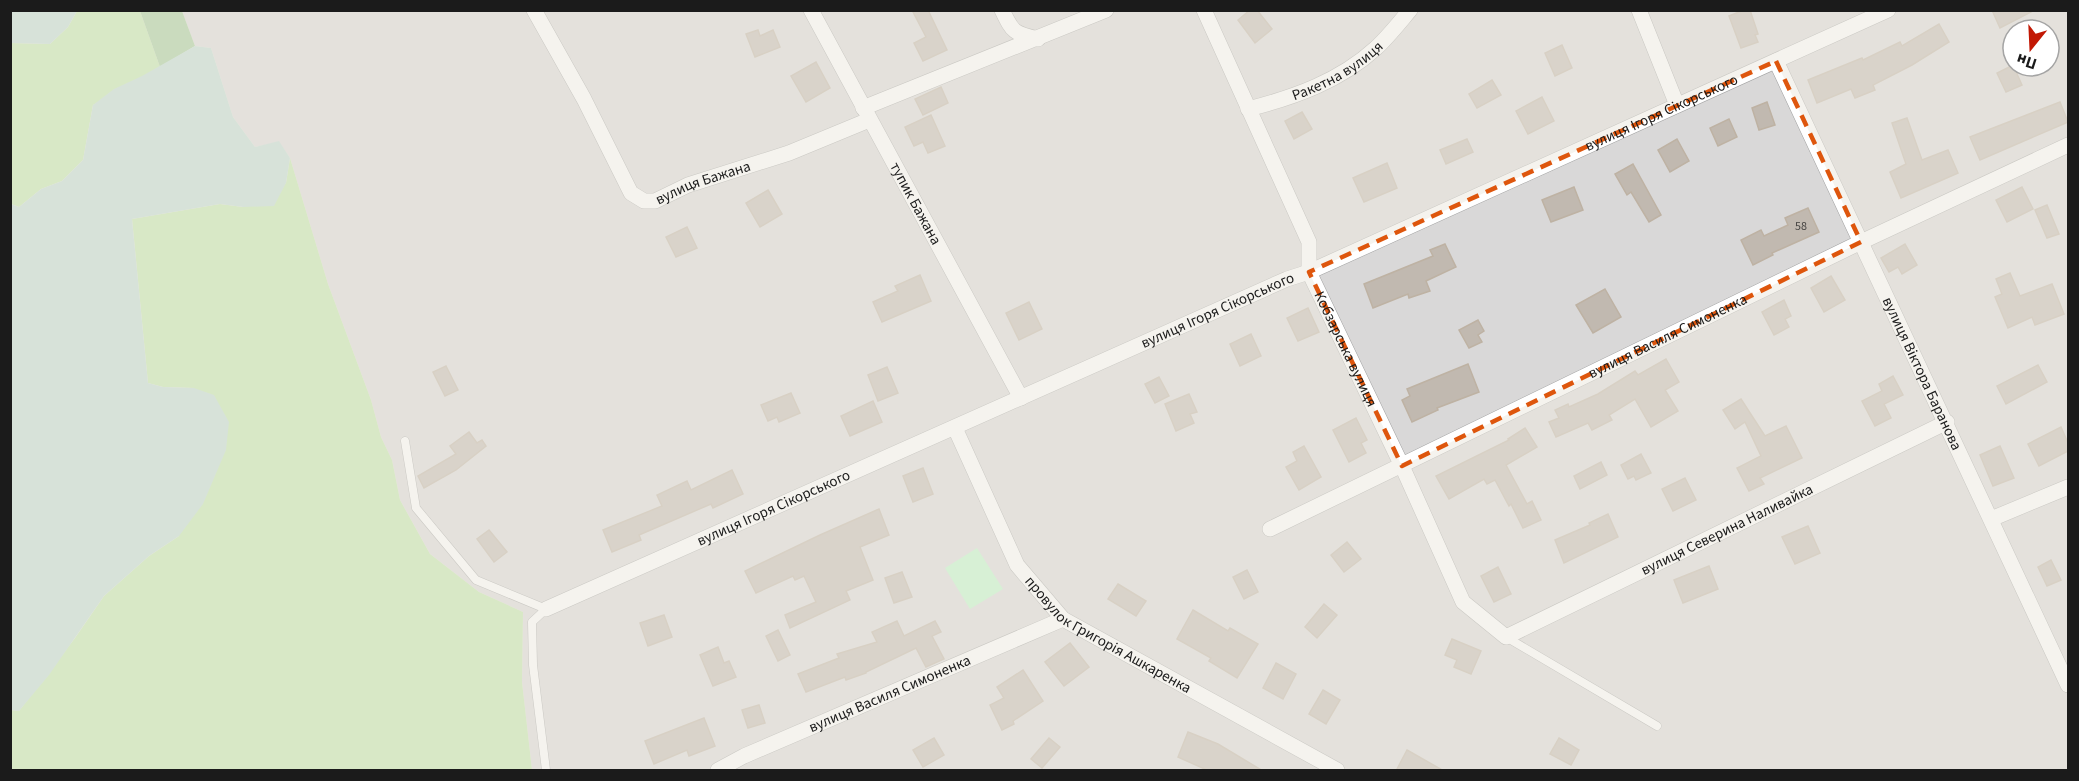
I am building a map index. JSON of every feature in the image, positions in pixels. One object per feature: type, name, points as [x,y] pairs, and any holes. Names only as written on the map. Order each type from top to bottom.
[{"type":"street","name":"вулиця Бажана","points":[[534,10],[580,92],[631,194],[644,201],[655,201],[688,185],[789,153],[866,114],[1106,10]]},
{"type":"street","name":"тупик Бажана","points":[[811,10],[1021,398]]},
{"type":"street","points":[[1002,10],[1010,28],[1019,34],[1038,39]]},
{"type":"street","name":"Кобзарська вулиця","points":[[1203,10],[1309,242],[1309,272],[1402,466],[1463,602],[1506,637]]},
{"type":"street","name":"Ракетна вулиця","points":[[1248,109],[1285,100],[1335,78],[1377,48],[1410,10]]},
{"type":"street","points":[[1639,10],[1677,105]]},
{"type":"street","name":"вулиця Ігоря Сікорського","points":[[546,609],[1287,279],[1309,272],[1888,10]]},
{"type":"street","name":"вулиця Віктора Баранова","points":[[1776,61],[1947,422],[2068,685]]},
{"type":"street","name":"вулиця Василя Симоненка","points":[[1270,529],[1861,242],[2068,145]]},
{"type":"street","name":"вулиця Северина Наливайка","points":[[1506,637],[1947,422]]},
{"type":"street","name":"провулок Григорія Ашкаренка","points":[[955,428],[1017,565],[1063,620],[1337,771]]},
{"type":"street","points":[[1991,519],[2068,487]]},
{"type":"street","name":"вулиця Василя Симоненка","points":[[718,771],[744,756],[1063,620]]},
{"type":"lane","points":[[405,441],[416,508],[476,580],[546,609],[532,622],[533,665],[546,771]]},
{"type":"lane","points":[[1506,637],[1658,726]]},
{"type":"highlighted area","points":[[1776,61],[1861,242],[1402,466],[1309,272]]},
{"type":"shaded area","points":[[11,10],[77,11],[68,27],[50,44],[11,43]]},
{"type":"shaded area","points":[[182,11],[2068,11],[2068,770],[532,770],[522,682],[523,612],[479,592],[430,554],[400,500],[392,460],[381,437],[371,400],[328,284],[290,158],[279,142],[255,147],[233,117],[211,48],[195,46]]},
{"type":"shaded area","points":[[195,46],[211,48],[233,117],[255,147],[279,141],[290,158],[286,183],[274,206],[243,207],[220,204],[132,219],[148,383],[163,387],[194,388],[214,395],[229,422],[226,450],[203,504],[179,536],[149,556],[104,596],[49,675],[19,711],[11,710],[11,204],[19,207],[41,189],[62,181],[83,160],[93,105],[114,89]]},
{"type":"green space","points":[[77,11],[140,11],[160,67],[93,105],[83,160],[62,181],[41,189],[19,207],[11,204],[11,43],[50,44],[68,27]]},
{"type":"green space","points":[[140,11],[182,11],[195,46],[160,67]]},
{"type":"green space","points":[[290,158],[328,284],[371,400],[381,437],[392,460],[400,500],[430,554],[479,592],[523,612],[522,682],[532,770],[11,770],[10,710],[19,711],[104,596],[149,556],[179,536],[194,388],[163,387],[148,383],[132,219],[220,204],[243,207],[286,183]]},
{"type":"green space","points":[[977,548],[1003,589],[970,609],[945,568]]},
{"type":"building","points":[[912,10],[928,10],[947,50],[923,61],[914,43],[926,37]]},
{"type":"building","points":[[1250,10],[1257,10],[1272,29],[1255,43],[1238,20]]},
{"type":"building","points":[[1750,10],[1758,34],[1755,35],[1758,42],[1741,48],[1729,16]]},
{"type":"building","points":[[1992,10],[2035,10],[2019,18],[2001,18],[2000,28]]},
{"type":"building","points":[[1939,24],[1949,42],[1873,85],[1875,90],[1855,98],[1851,89],[1817,103],[1808,80],[1862,58],[1863,60],[1900,42],[1902,46]]},
{"type":"building","points":[[758,30],[760,36],[773,30],[780,47],[755,57],[746,34]]},
{"type":"building","points":[[1562,45],[1572,68],[1555,76],[1545,53]]},
{"type":"building","points":[[816,62],[830,88],[806,102],[791,76]]},
{"type":"building","points":[[2001,71],[2001,78],[2019,78],[2022,85],[2006,92],[1997,73]]},
{"type":"building","points":[[1492,80],[1501,95],[1477,108],[1469,94]]},
{"type":"building","points":[[941,87],[948,103],[923,115],[915,99]]},
{"type":"building","points":[[1542,97],[1554,121],[1528,134],[1516,111]]},
{"type":"building","points":[[1767,102],[1775,125],[1759,130],[1752,108]]},
{"type":"building","points":[[2060,102],[2068,122],[1980,160],[1970,137]]},
{"type":"building","points":[[1302,112],[1312,129],[1294,139],[1285,121]]},
{"type":"building","points":[[931,115],[945,146],[928,153],[923,142],[914,146],[905,127]]},
{"type":"building","points":[[1907,118],[1922,160],[1948,150],[1958,173],[1901,198],[1890,172],[1906,164],[1892,123]]},
{"type":"building","points":[[1729,119],[1737,137],[1718,146],[1710,128]]},
{"type":"building","points":[[1467,139],[1473,152],[1446,164],[1440,150]]},
{"type":"building","points":[[1677,139],[1689,161],[1670,172],[1658,150]]},
{"type":"building","points":[[1387,163],[1397,188],[1364,202],[1353,178]]},
{"type":"building","points":[[1633,164],[1661,215],[1649,222],[1631,192],[1627,195],[1615,174]]},
{"type":"building","points":[[1574,187],[1583,210],[1551,222],[1542,200]]},
{"type":"building","points":[[2022,187],[2033,209],[2007,222],[1996,200]]},
{"type":"building","points":[[768,190],[782,214],[760,227],[746,203]]},
{"type":"building","points":[[2047,205],[2059,234],[2047,238],[2035,210]]},
{"type":"building","points":[[1808,208],[1819,232],[1772,253],[1773,255],[1753,265],[1741,240],[1761,230],[1764,236],[1788,225],[1785,218]]},
{"type":"building","points":[[687,227],[697,248],[676,257],[666,237]]},
{"type":"building","points":[[1445,244],[1456,267],[1426,281],[1430,291],[1409,298],[1408,294],[1373,308],[1364,284],[1433,256],[1430,250]]},
{"type":"building","points":[[1905,244],[1917,265],[1902,274],[1898,267],[1889,272],[1881,258]]},
{"type":"building","points":[[2010,273],[2020,296],[2052,284],[2064,314],[2035,325],[2032,317],[2008,328],[1995,297],[2002,294],[1996,279]]},
{"type":"building","points":[[920,275],[931,301],[882,322],[873,302],[898,291],[895,286]]},
{"type":"building","points":[[1831,276],[1845,300],[1824,312],[1811,288]]},
{"type":"building","points":[[1605,289],[1621,317],[1593,333],[1576,305]]},
{"type":"building","points":[[1784,300],[1791,316],[1785,319],[1789,327],[1774,335],[1762,312]]},
{"type":"building","points":[[1029,302],[1042,329],[1019,340],[1006,313]]},
{"type":"building","points":[[1308,308],[1319,332],[1298,341],[1287,318]]},
{"type":"building","points":[[1478,320],[1484,331],[1478,335],[1482,342],[1469,348],[1459,330]]},
{"type":"building","points":[[1251,334],[1261,356],[1240,366],[1230,344]]},
{"type":"building","points":[[1666,359],[1679,382],[1665,390],[1678,411],[1651,427],[1635,399],[1609,415],[1612,420],[1592,430],[1588,423],[1556,437],[1549,422],[1559,418],[1555,410],[1568,404],[1569,407],[1598,394],[1635,371],[1638,375]]},
{"type":"building","points":[[1468,364],[1479,392],[1437,408],[1438,410],[1412,422],[1402,400],[1410,396],[1407,389]]},
{"type":"building","points":[[2038,365],[2047,382],[2006,404],[1997,386]]},
{"type":"building","points":[[446,366],[458,390],[445,396],[433,372]]},
{"type":"building","points":[[887,367],[898,393],[878,401],[868,375]]},
{"type":"building","points":[[1893,376],[1903,395],[1884,404],[1891,418],[1875,426],[1862,401],[1882,391],[1879,384]]},
{"type":"building","points":[[1159,377],[1169,396],[1155,403],[1145,384]]},
{"type":"building","points":[[791,393],[800,413],[779,422],[777,417],[768,421],[761,405]]},
{"type":"building","points":[[1189,394],[1197,412],[1190,414],[1194,423],[1176,431],[1165,404]]},
{"type":"building","points":[[1741,399],[1765,436],[1786,426],[1802,458],[1760,478],[1764,484],[1749,491],[1737,468],[1761,456],[1745,422],[1735,429],[1723,410]]},
{"type":"building","points":[[873,401],[882,422],[850,436],[841,416]]},
{"type":"building","points":[[1356,418],[1367,440],[1361,443],[1366,453],[1349,462],[1333,430]]},
{"type":"building","points":[[2061,427],[2068,443],[2068,451],[2039,466],[2028,444]]},
{"type":"building","points":[[1525,428],[1537,447],[1506,465],[1527,504],[1532,501],[1541,520],[1523,528],[1495,480],[1487,484],[1484,479],[1449,499],[1436,476],[1509,440]]},
{"type":"building","points":[[469,432],[477,443],[482,440],[486,446],[456,470],[424,488],[418,476],[456,454],[450,446]]},
{"type":"building","points":[[1304,446],[1321,477],[1299,490],[1286,467],[1297,461],[1293,452]]},
{"type":"building","points":[[2000,446],[2014,478],[1993,486],[1980,455]]},
{"type":"building","points":[[1641,454],[1651,473],[1636,480],[1634,476],[1628,479],[1621,465]]},
{"type":"building","points":[[1601,462],[1607,475],[1580,489],[1574,476]]},
{"type":"building","points":[[923,468],[933,494],[913,502],[903,476]]},
{"type":"building","points":[[732,470],[743,494],[713,508],[711,504],[639,535],[641,540],[612,552],[603,530],[662,506],[657,495],[687,481],[691,490]]},
{"type":"building","points":[[1685,478],[1696,500],[1673,511],[1662,489]]},
{"type":"building","points":[[879,509],[889,535],[860,547],[873,580],[846,591],[850,600],[790,628],[785,615],[816,602],[804,576],[795,580],[793,576],[756,593],[745,571]]},
{"type":"building","points":[[1608,514],[1618,537],[1564,563],[1555,540],[1590,525],[1589,523]]},
{"type":"building","points":[[1808,526],[1820,553],[1795,564],[1782,537]]},
{"type":"building","points":[[489,530],[507,552],[494,562],[477,539]]},
{"type":"building","points":[[1347,542],[1361,559],[1344,572],[1331,555]]},
{"type":"building","points":[[2051,560],[2061,580],[2047,586],[2038,567]]},
{"type":"building","points":[[1709,566],[1718,589],[1683,603],[1674,580]]},
{"type":"building","points":[[1498,567],[1511,594],[1494,602],[1481,576]]},
{"type":"building","points":[[1247,570],[1258,592],[1244,599],[1233,577]]},
{"type":"building","points":[[902,572],[912,597],[894,603],[885,578]]},
{"type":"building","points":[[1118,584],[1146,601],[1136,616],[1108,599]]},
{"type":"building","points":[[1324,604],[1337,615],[1317,638],[1305,627]]},
{"type":"building","points":[[1193,610],[1228,631],[1230,628],[1258,644],[1237,678],[1209,661],[1211,658],[1177,639]]},
{"type":"building","points":[[664,615],[672,637],[648,646],[640,623]]},
{"type":"building","points":[[897,621],[904,636],[935,621],[941,632],[932,636],[944,659],[926,667],[916,648],[866,673],[846,680],[845,677],[806,692],[798,674],[839,658],[837,654],[877,642],[872,632]]},
{"type":"building","points":[[778,630],[790,655],[778,661],[766,636]]},
{"type":"building","points":[[1452,639],[1481,651],[1471,674],[1454,667],[1457,660],[1445,655]]},
{"type":"building","points":[[1070,643],[1089,667],[1064,686],[1045,662]]},
{"type":"building","points":[[718,647],[724,663],[729,661],[736,677],[713,686],[700,655]]},
{"type":"building","points":[[1276,663],[1296,674],[1283,699],[1263,688]]},
{"type":"building","points":[[1023,670],[1043,701],[1013,721],[1014,724],[1002,730],[990,705],[1004,698],[997,687]]},
{"type":"building","points":[[1323,690],[1340,700],[1326,724],[1309,714]]},
{"type":"building","points":[[759,705],[765,723],[748,728],[742,710]]},
{"type":"building","points":[[704,718],[715,746],[689,756],[687,750],[654,764],[645,741]]},
{"type":"building","points":[[1188,732],[1218,744],[1263,771],[1209,771],[1178,757]]},
{"type":"building","points":[[934,738],[944,755],[923,767],[913,750]]},
{"type":"building","points":[[1049,738],[1060,747],[1042,768],[1031,759]]},
{"type":"building","points":[[1559,738],[1579,750],[1571,765],[1550,754]]},
{"type":"building","points":[[1407,750],[1444,771],[1396,771]]}]
